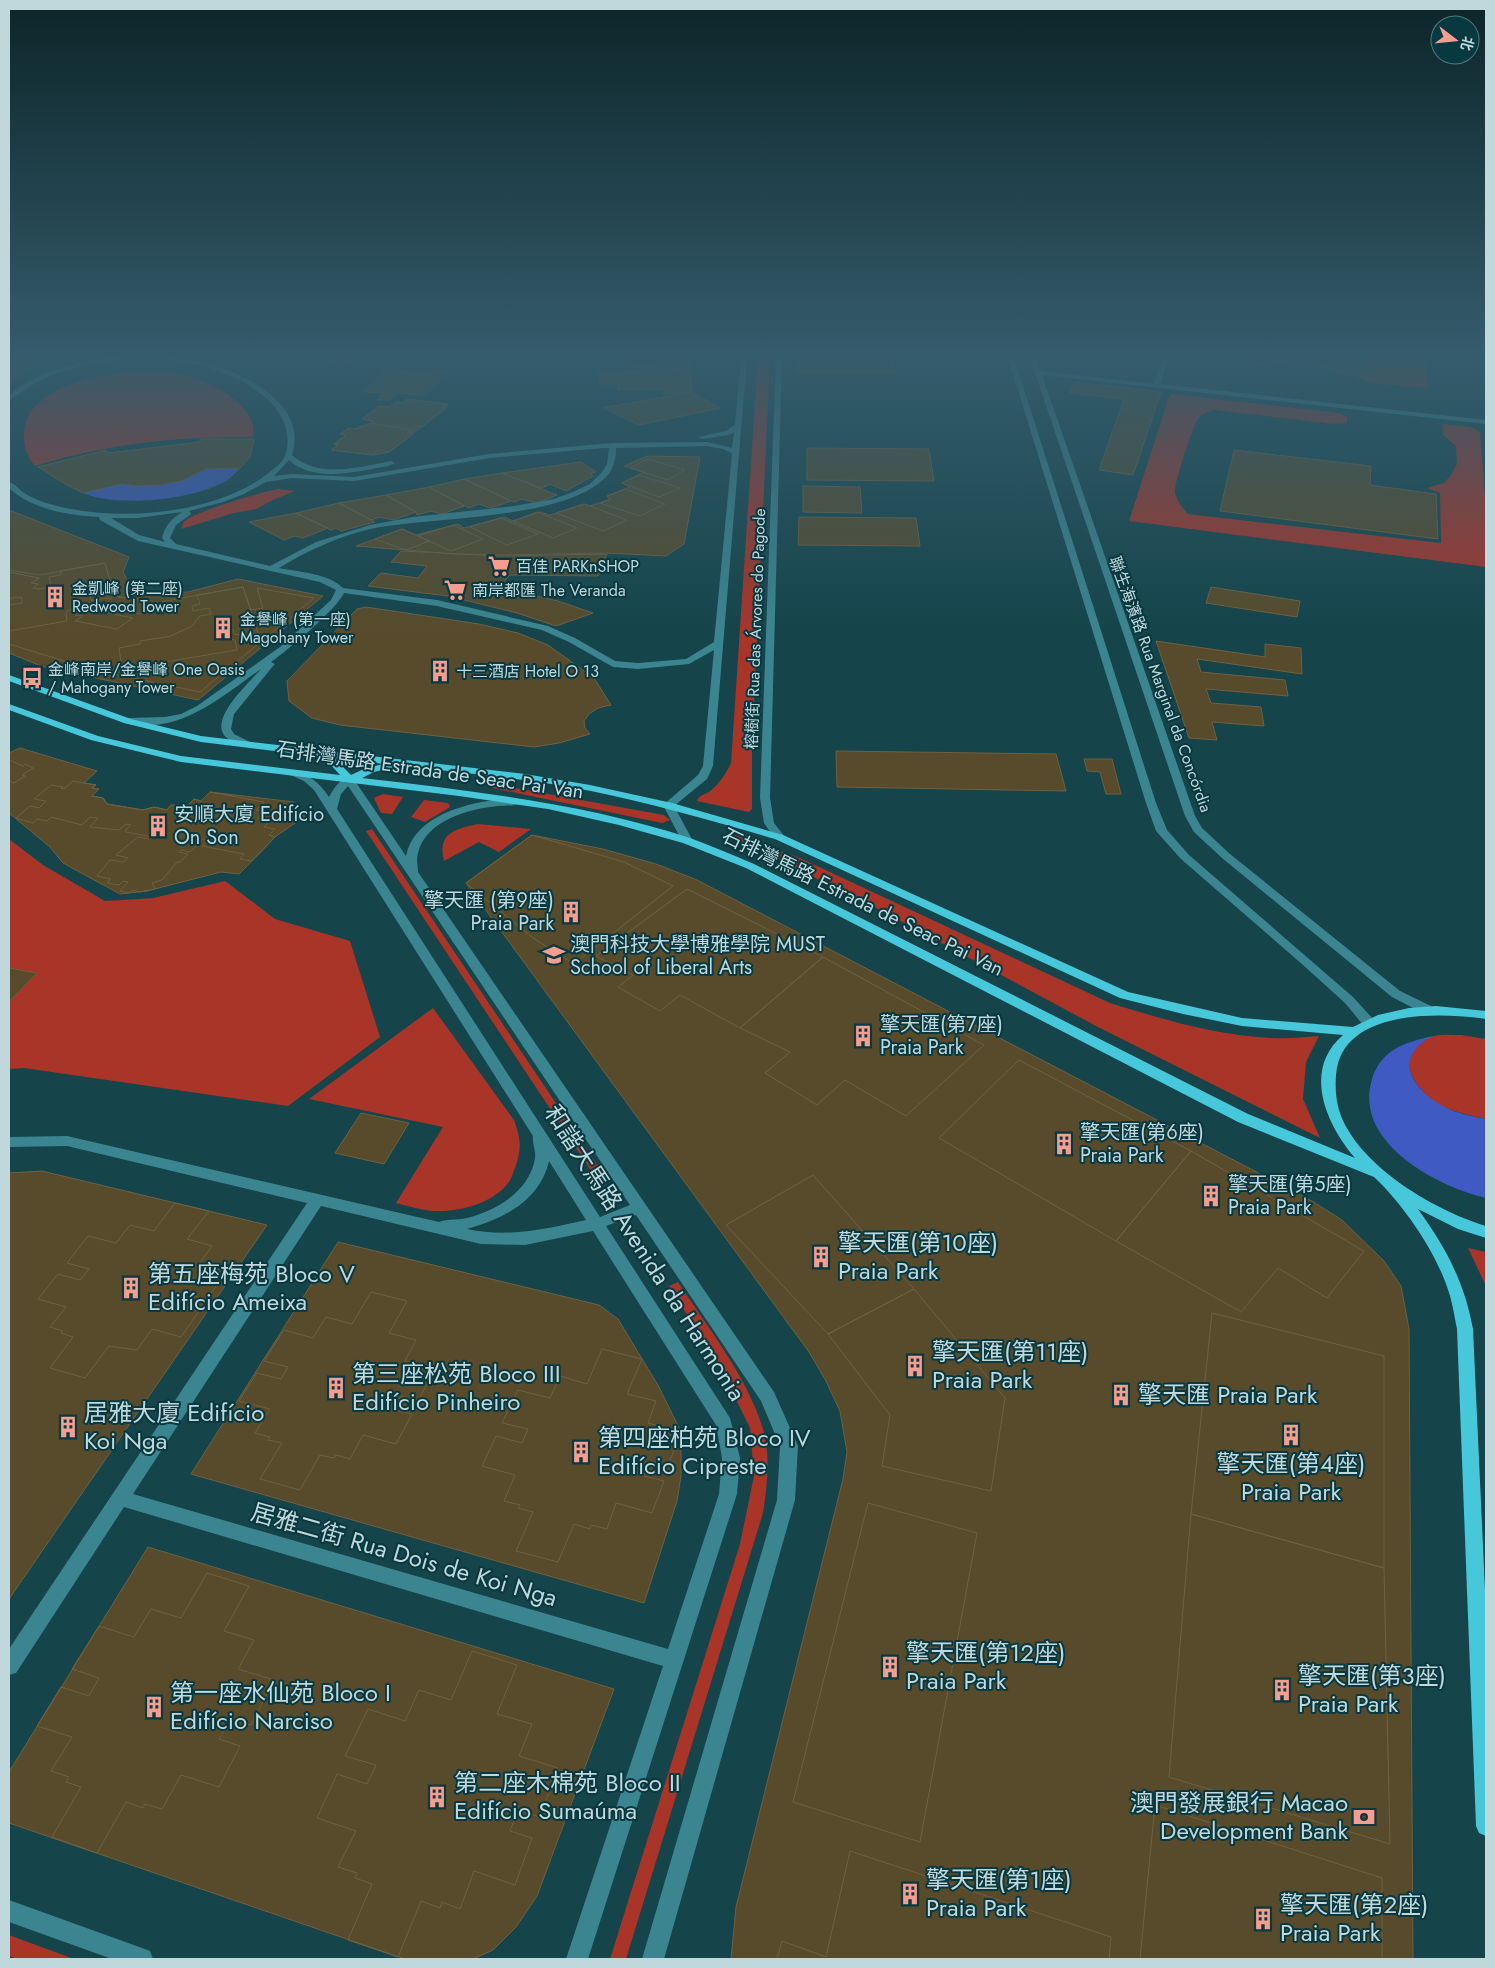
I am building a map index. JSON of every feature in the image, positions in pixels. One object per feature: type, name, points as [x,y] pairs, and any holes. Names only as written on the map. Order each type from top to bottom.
[{"type":"main road","name":"石排灣馬路 Estrada de Seac Pai Van","points":[[9,678],[128,721],[201,739],[526,777],[590,788],[668,805],[779,837],[1124,995],[1242,1022],[1354,1032]]},
{"type":"main road","name":"石排灣馬路 Estrada de Seac Pai Van","points":[[9,707],[95,738],[181,759],[523,802],[620,822],[687,841],[750,866],[1243,1118],[1375,1172]]},
{"type":"main road","points":[[314,753],[329,758],[339,767],[348,780],[370,770],[389,765],[410,764]]},
{"type":"main road","points":[[1486,1014],[1426,1009],[1396,1014],[1369,1023],[1354,1032],[1338,1049],[1329,1069],[1328,1093],[1335,1119],[1339,1126],[1351,1145],[1375,1172],[1392,1186],[1434,1212],[1486,1232]]},
{"type":"main road","points":[[1392,1186],[1426,1230],[1442,1261],[1459,1298],[1465,1329],[1486,1826]]},
{"type":"street","points":[[9,484],[22,496],[51,507],[89,514],[150,516],[198,507],[237,494],[262,481],[276,470],[289,456],[290,450]]},
{"type":"street","points":[[426,458],[500,450]]},
{"type":"street","points":[[262,481],[292,476],[354,479],[489,456],[558,450]]},
{"type":"street","points":[[272,568],[311,546],[367,528],[407,520],[535,506],[560,500],[596,483],[605,475],[609,469],[612,450]]},
{"type":"street","points":[[731,450],[736,452]]},
{"type":"street","name":"榕樹街 Rua das Árvores do Pagode","points":[[776,450],[765,798],[769,823],[779,837]]},
{"type":"street","name":"聯生海濱路 Rua Marginal da Concórdia","points":[[1040,450],[1150,803],[1162,831],[1185,857],[1307,962],[1349,1000],[1369,1023]]},
{"type":"street","name":"聯生海濱路 Rua Marginal da Concórdia","points":[[1064,450],[1183,802],[1198,830],[1226,856],[1396,994],[1426,1009]]},
{"type":"street","name":"榕樹街 Rua das Árvores do Pagode","points":[[668,805],[703,777],[708,766],[736,452]]},
{"type":"street","points":[[289,456],[298,464],[331,471],[396,462]]},
{"type":"street","points":[[173,546],[166,538],[167,529],[175,520],[198,507]]},
{"type":"street","points":[[89,514],[117,524],[128,534],[137,538],[330,582],[340,590],[437,603],[502,616],[545,628],[572,640],[613,664],[638,666],[669,664],[689,660],[718,644]]},
{"type":"street","points":[[246,744],[233,739],[225,731],[224,722],[228,713],[283,649],[334,602],[340,590]]},
{"type":"street","points":[[128,721],[156,721],[184,716],[200,708],[283,649]]},
{"type":"street","name":"和諧大馬路 Avenida da Harmonia","points":[[293,774],[308,780],[318,788],[724,1422],[732,1458],[728,1494],[577,1959]]},
{"type":"street","points":[[331,811],[332,800],[339,788],[348,780]]},
{"type":"street","name":"和諧大馬路 Avenida da Harmonia","points":[[348,780],[768,1397],[789,1446],[786,1500],[653,1959]]},
{"type":"street","points":[[413,875],[410,859],[415,843],[428,828],[447,816],[471,807],[497,802],[523,802]]},
{"type":"street","points":[[668,805],[687,841]]},
{"type":"street","points":[[428,1226],[458,1226],[487,1218],[512,1205],[531,1187],[541,1166],[542,1145],[534,1126]]},
{"type":"street","points":[[9,1142],[68,1141],[481,1238],[525,1239],[597,1224],[639,1208]]},
{"type":"street","points":[[9,1666],[317,1200]]},
{"type":"street","name":"居雅二街 Rua Dois de Koi Nga","points":[[119,1498],[674,1660]]},
{"type":"street","points":[[9,1911],[142,1959]]},
{"type":"shaded area","points":[[26,450],[101,450],[35,466]]},
{"type":"shaded area","points":[[752,450],[766,450],[752,748],[752,809],[749,812],[697,801],[700,796],[709,792],[719,782],[731,763]]},
{"type":"shaded area","points":[[1152,450],[1186,450],[1175,491],[1176,497],[1188,514],[1441,543],[1440,493],[1427,488],[1444,483],[1451,475],[1457,464],[1456,450],[1481,450],[1486,510],[1486,567],[1129,521]]},
{"type":"shaded area","points":[[278,489],[295,491],[256,509],[234,513],[181,529],[184,522],[201,513],[244,498]]},
{"type":"shaded area","points":[[499,785],[664,815],[670,820],[662,823],[492,788]]},
{"type":"shaded area","points":[[383,794],[403,797],[392,814],[381,813],[374,798]]},
{"type":"shaded area","points":[[424,800],[448,803],[450,807],[425,822],[411,817]]},
{"type":"shaded area","points":[[478,824],[531,829],[499,852],[479,842],[444,861],[443,844],[446,838],[455,831]]},
{"type":"shaded area","points":[[372,829],[600,1169],[592,1172],[366,831]]},
{"type":"shaded area","points":[[729,833],[800,858],[1110,1003],[1170,1021],[1232,1034],[1278,1038],[1319,1036],[1306,1062],[1303,1099],[1320,1138],[1098,1027],[852,895],[728,837]]},
{"type":"shaded area","points":[[9,839],[43,865],[105,901],[153,898],[225,881],[275,919],[350,941],[380,1037],[288,1106],[24,1068],[9,1069]]},
{"type":"shaded area","points":[[433,1008],[514,1120],[520,1144],[519,1155],[512,1177],[502,1190],[475,1205],[443,1211],[424,1210],[396,1203],[443,1127],[309,1099]]},
{"type":"shaded area","points":[[1437,1035],[1461,1035],[1486,1039],[1486,1119],[1454,1111],[1435,1102],[1416,1084],[1412,1076],[1410,1061],[1412,1053],[1418,1046]]},
{"type":"shaded area","points":[[1468,1248],[1486,1252],[1486,1286]]},
{"type":"shaded area","points":[[678,1282],[726,1353],[756,1409],[763,1429],[767,1450],[766,1492],[763,1513],[626,1959],[610,1959],[740,1544],[754,1476],[750,1428],[720,1367],[669,1286]]},
{"type":"shaded area","points":[[9,1935],[74,1959],[17,1959],[9,1956]]},
{"type":"water","points":[[240,468],[229,479],[215,486],[178,497],[136,501],[98,498],[83,493],[121,484],[138,486],[160,485],[181,481],[206,469]]},
{"type":"water","points":[[1433,1036],[1420,1044],[1413,1054],[1410,1063],[1411,1073],[1423,1092],[1433,1100],[1455,1111],[1486,1119],[1486,1198],[1446,1184],[1425,1173],[1405,1159],[1388,1143],[1376,1125],[1370,1105],[1371,1083],[1380,1063],[1386,1055],[1402,1045]]},
{"type":"building","points":[[106,450],[108,453],[134,450],[252,450],[250,457],[240,468],[206,469],[181,481],[160,485],[138,486],[121,484],[83,493],[38,467]]},
{"type":"building","points":[[331,450],[392,450],[374,455]]},
{"type":"building","points":[[331,450],[392,450],[389,452],[379,450],[372,455]]},
{"type":"building","points":[[807,450],[929,450],[934,481],[807,480]]},
{"type":"building","points":[[1106,450],[1141,450],[1133,475],[1099,470]]},
{"type":"building","points":[[1234,450],[1371,466],[1370,485],[1436,494],[1438,539],[1220,511]]},
{"type":"building","points":[[647,456],[700,457],[684,544],[666,556],[606,553],[454,554],[356,546],[402,529],[416,535],[458,524],[464,528],[504,517],[513,521],[540,512],[550,515],[584,504],[590,506],[611,499],[607,496],[630,487],[622,483],[644,472],[624,466]]},
{"type":"building","points":[[648,459],[685,470],[668,480],[630,468]]},
{"type":"building","points":[[581,462],[596,472],[590,474],[593,476],[566,491],[550,484],[541,488],[502,473]]},
{"type":"building","points":[[502,473],[557,495],[537,503],[522,499],[514,502],[464,479]]},
{"type":"building","points":[[639,475],[680,488],[659,497],[622,483]]},
{"type":"building","points":[[464,479],[511,501],[491,508],[479,504],[469,508],[429,487]]},
{"type":"building","points":[[803,486],[860,487],[862,513],[803,512]]},
{"type":"building","points":[[429,487],[464,506],[442,514],[431,511],[417,515],[416,512],[386,495]]},
{"type":"building","points":[[625,489],[665,504],[640,516],[600,503],[611,499],[607,496]]},
{"type":"building","points":[[386,495],[416,512],[393,520],[380,517],[371,520],[339,503]]},
{"type":"building","points":[[339,503],[375,522],[341,531],[336,528],[331,530],[296,513]]},
{"type":"building","points":[[584,504],[627,520],[603,531],[556,513]]},
{"type":"building","points":[[9,510],[129,557],[123,572],[131,587],[155,594],[188,592],[238,579],[323,596],[198,700],[41,666],[9,653]]},
{"type":"building","points":[[537,512],[577,528],[553,538],[513,521]]},
{"type":"building","points":[[296,513],[328,528],[303,538],[294,536],[284,540],[249,522]]},
{"type":"building","points":[[799,517],[916,518],[920,546],[798,545]]},
{"type":"building","points":[[501,518],[538,534],[507,545],[470,527]]},
{"type":"building","points":[[453,525],[483,539],[451,551],[418,536]]},
{"type":"building","points":[[402,529],[429,541],[406,550],[375,539]]},
{"type":"building","name":"南岸都匯 The Veranda","points":[[401,551],[503,556],[607,554],[598,576],[510,575],[499,587],[558,601],[593,613],[556,626],[517,613],[448,596],[368,586],[381,573],[418,578],[427,566],[391,562]]},
{"type":"building","name":"金凱峰 (第二座) Redwood Tower","points":[[105,563],[113,591],[90,595],[91,600],[110,599],[114,596],[155,603],[141,614],[110,608],[104,612],[133,618],[117,629],[75,621],[83,616],[75,615],[80,611],[71,609],[66,612],[67,621],[9,631],[9,605],[22,603],[22,598],[9,599],[9,572],[39,578],[31,583],[38,584],[33,588],[39,589],[51,587],[49,577],[61,575],[60,571]]},
{"type":"building","points":[[105,563],[114,596],[155,603],[243,587],[251,610],[263,608],[257,588],[314,598],[200,692],[90,669],[9,644],[9,570],[40,575]]},
{"type":"building","name":"金譽峰 (第一座) Magohany Tower","points":[[243,587],[258,633],[234,634],[233,630],[224,631],[215,637],[217,641],[225,639],[235,640],[237,650],[122,669],[119,648],[140,644],[140,641],[171,636],[192,626],[200,616],[211,614],[209,608],[193,611],[192,606],[200,604],[197,595]]},
{"type":"building","points":[[1211,587],[1300,601],[1297,617],[1206,603]]},
{"type":"building","name":"十三酒店 Hotel O 13","points":[[366,607],[479,624],[518,633],[548,645],[594,678],[611,705],[598,708],[589,714],[584,721],[585,728],[590,734],[559,743],[534,747],[340,725],[312,718],[289,701],[287,681],[357,609]]},
{"type":"building","points":[[1156,641],[1265,657],[1265,644],[1301,648],[1302,674],[1197,659],[1201,672],[1285,680],[1288,696],[1206,689],[1211,703],[1261,707],[1264,726],[1212,722],[1217,740],[1189,738]]},
{"type":"building","name":"安順大廈 Edifício On Son","points":[[20,748],[97,771],[84,783],[96,785],[92,788],[99,789],[92,796],[103,798],[107,804],[143,810],[154,807],[167,810],[171,805],[187,806],[194,799],[201,801],[210,792],[294,802],[285,813],[305,816],[275,837],[239,874],[221,872],[147,891],[120,894],[63,863],[50,847],[9,813],[9,753]]},
{"type":"building","points":[[836,751],[1056,754],[1066,791],[837,787]]},
{"type":"building","points":[[1084,759],[1112,759],[1121,794],[1106,794],[1100,772],[1087,771]]},
{"type":"building","points":[[9,760],[33,768],[14,783],[9,781]]},
{"type":"building","points":[[73,781],[96,785],[92,788],[99,789],[92,796],[103,798],[107,804],[143,810],[154,807],[167,810],[171,805],[187,806],[194,799],[201,801],[210,792],[264,802],[256,810],[264,811],[258,818],[269,822],[264,827],[275,829],[269,835],[275,837],[252,861],[240,859],[244,854],[202,846],[208,840],[203,839],[190,852],[181,850],[179,852],[188,854],[180,862],[177,862],[162,880],[152,883],[155,889],[140,892],[133,890],[130,893],[120,891],[128,882],[123,881],[119,885],[107,883],[111,879],[97,876],[110,860],[123,862],[128,858],[116,855],[138,837],[150,839],[153,837],[126,832],[131,825],[126,824],[119,830],[90,827],[98,818],[90,817],[82,825],[51,817],[47,821],[37,819],[33,823],[16,818],[30,806],[39,808],[46,801],[34,799],[51,785],[63,787],[61,788],[64,789]]},
{"type":"building","name":"擎天匯 Praia Park","points":[[532,835],[603,849],[656,864],[697,880],[1312,1201],[1342,1220],[1384,1261],[1401,1286],[1409,1329],[1413,1959],[731,1959],[736,1907],[843,1479],[847,1452],[840,1411],[825,1379],[809,1352],[466,883]]},
{"type":"building","name":"擎天匯 (第9座) Praia Park","points":[[532,835],[624,862],[673,886],[574,964],[533,938],[466,883]]},
{"type":"building","points":[[687,889],[823,957],[740,1028],[680,995],[660,1011],[618,987],[633,975],[596,956]]},
{"type":"building","name":"擎天匯(第7座) Praia Park","points":[[823,957],[984,1045],[906,1116],[845,1080],[817,1105],[765,1073],[790,1052],[740,1028]]},
{"type":"building","points":[[9,968],[37,973],[9,1002]]},
{"type":"building","name":"擎天匯(第6座) Praia Park","points":[[1019,1060],[1191,1151],[1116,1241],[939,1138]]},
{"type":"building","points":[[361,1113],[409,1123],[384,1164],[335,1153]]},
{"type":"building","name":"擎天匯(第5座) Praia Park","points":[[1191,1151],[1364,1251],[1327,1298],[1278,1268],[1241,1312],[1116,1241]]},
{"type":"building","name":"居雅大廈 Edifício Koi Nga","points":[[42,1171],[267,1225],[9,1599],[9,1173]]},
{"type":"building","name":"擎天匯(第10座) Praia Park","points":[[813,1175],[914,1289],[828,1334],[726,1225]]},
{"type":"building","name":"第五座梅苑 Bloco V Edifício Ameixa","points":[[175,1203],[209,1211],[187,1239],[212,1246],[199,1264],[226,1271],[207,1299],[191,1295],[183,1307],[199,1311],[181,1337],[152,1329],[137,1350],[109,1346],[85,1378],[50,1368],[73,1337],[61,1333],[63,1331],[50,1327],[66,1307],[38,1299],[58,1274],[80,1280],[89,1269],[67,1263],[88,1236],[116,1243],[130,1225],[154,1231]]},
{"type":"building","points":[[338,1242],[599,1305],[618,1319],[659,1387],[681,1432],[681,1476],[677,1501],[644,1603],[191,1474]]},
{"type":"building","name":"擎天匯(第11座) Praia Park","points":[[914,1289],[1005,1398],[991,1491],[882,1466],[890,1415],[828,1334]]},
{"type":"building","name":"第三座松苑 Bloco III Edifício Pinheiro","points":[[371,1292],[407,1301],[389,1333],[416,1340],[405,1361],[435,1369],[418,1401],[401,1396],[394,1410],[412,1414],[396,1444],[363,1435],[350,1459],[336,1455],[334,1458],[320,1455],[300,1490],[260,1479],[282,1443],[268,1440],[270,1437],[255,1433],[270,1409],[239,1401],[257,1373],[281,1379],[288,1367],[264,1361],[284,1330],[313,1338],[326,1317],[352,1324]]},
{"type":"building","name":"擎天匯(第4座) Praia Park","points":[[1212,1313],[1384,1356],[1384,1568],[1191,1514]]},
{"type":"building","name":"第四座柏苑 Bloco IV Edifício Cipreste","points":[[602,1349],[642,1359],[627,1394],[656,1401],[648,1423],[681,1432],[668,1466],[650,1461],[644,1476],[664,1481],[652,1513],[616,1503],[607,1529],[591,1525],[590,1529],[574,1524],[558,1562],[516,1551],[533,1512],[518,1508],[520,1505],[504,1501],[515,1475],[482,1466],[496,1436],[522,1443],[528,1429],[502,1423],[518,1390],[550,1398],[560,1376],[587,1384]]},
{"type":"building","name":"擎天匯(第12座) Praia Park","points":[[868,1503],[977,1533],[920,1842],[793,1802]]},
{"type":"building","name":"擎天匯(第3座) Praia Park","points":[[1191,1514],[1384,1568],[1390,1844],[1169,1777]]},
{"type":"building","points":[[148,1547],[614,1689],[537,1896],[516,1927],[493,1950],[473,1959],[405,1959],[9,1823],[9,1772]]},
{"type":"building","name":"第一座水仙苑 Bloco I Edifício Narciso","points":[[207,1573],[249,1586],[224,1631],[254,1640],[238,1669],[274,1680],[251,1725],[231,1719],[219,1739],[240,1746],[219,1787],[181,1775],[162,1809],[145,1804],[143,1808],[126,1802],[97,1853],[52,1837],[81,1787],[66,1782],[69,1777],[51,1771],[72,1737],[37,1726],[61,1687],[89,1696],[99,1678],[72,1669],[99,1626],[134,1637],[151,1609],[181,1618]]},
{"type":"building","name":"第二座木棉苑 Bloco II Edifício Sumaúma","points":[[472,1651],[517,1665],[497,1714],[532,1724],[519,1756],[558,1768],[540,1817],[518,1810],[510,1831],[532,1838],[515,1885],[474,1871],[460,1909],[442,1902],[440,1908],[421,1901],[398,1957],[348,1940],[372,1884],[355,1878],[357,1873],[338,1867],[356,1831],[317,1818],[337,1774],[367,1784],[376,1765],[345,1756],[368,1709],[405,1721],[419,1690],[451,1700]]},
{"type":"building","name":"擎天匯(第2座) Praia Park","points":[[1155,1805],[1382,1878],[1382,1959],[1140,1959]]},
{"type":"building","name":"擎天匯(第1座) Praia Park","points":[[850,1851],[1111,1937],[1109,1959],[777,1959],[782,1941],[826,1957]]},
{"type":"place","name":"百佳 PARKnSHOP","points":[[499,566]]},
{"type":"place","name":"南岸都匯 The Veranda","points":[[455,590]]},
{"type":"place","name":"金凱峰 (第二座) Redwood Tower","points":[[55,597]]},
{"type":"place","name":"金譽峰 (第一座) Magohany Tower","points":[[223,628]]},
{"type":"place","name":"十三酒店 Hotel O 13","points":[[440,671]]},
{"type":"place","name":"金峰南岸/金譽峰 One Oasis / Mahogany Tower","points":[[32,678]]},
{"type":"place","name":"安順大廈 Edifício On Son","points":[[158,826]]},
{"type":"place","name":"擎天匯 (第9座) Praia Park","points":[[571,912]]},
{"type":"place","name":"澳門科技大學博雅學院 MUST School of Liberal Arts","points":[[554,955]]},
{"type":"place","name":"擎天匯(第7座) Praia Park","points":[[863,1036]]},
{"type":"place","name":"擎天匯(第6座) Praia Park","points":[[1064,1144]]},
{"type":"place","name":"擎天匯(第5座) Praia Park","points":[[1211,1196]]},
{"type":"place","name":"擎天匯(第10座) Praia Park","points":[[821,1257]]},
{"type":"place","name":"第五座梅苑 Bloco V Edifício Ameixa","points":[[131,1288]]},
{"type":"place","name":"擎天匯(第11座) Praia Park","points":[[915,1366]]},
{"type":"place","name":"第三座松苑 Bloco III Edifício Pinheiro","points":[[336,1388]]},
{"type":"place","name":"擎天匯 Praia Park","points":[[1121,1395]]},
{"type":"place","name":"居雅大廈 Edifício Koi Nga","points":[[68,1427]]},
{"type":"place","name":"擎天匯(第4座) Praia Park","points":[[1291,1435]]},
{"type":"place","name":"第四座柏苑 Bloco IV Edifício Cipreste","points":[[581,1452]]},
{"type":"place","name":"擎天匯(第12座) Praia Park","points":[[890,1667]]},
{"type":"place","name":"擎天匯(第3座) Praia Park","points":[[1282,1690]]},
{"type":"place","name":"第一座水仙苑 Bloco I Edifício Narciso","points":[[154,1707]]},
{"type":"place","name":"第二座木棉苑 Bloco II Edifício Sumaúma","points":[[437,1797]]},
{"type":"place","name":"澳門發展銀行 Macao Development Bank","points":[[1364,1817]]},
{"type":"place","name":"擎天匯(第1座) Praia Park","points":[[910,1894]]},
{"type":"place","name":"擎天匯(第2座) Praia Park","points":[[1263,1919]]}]
